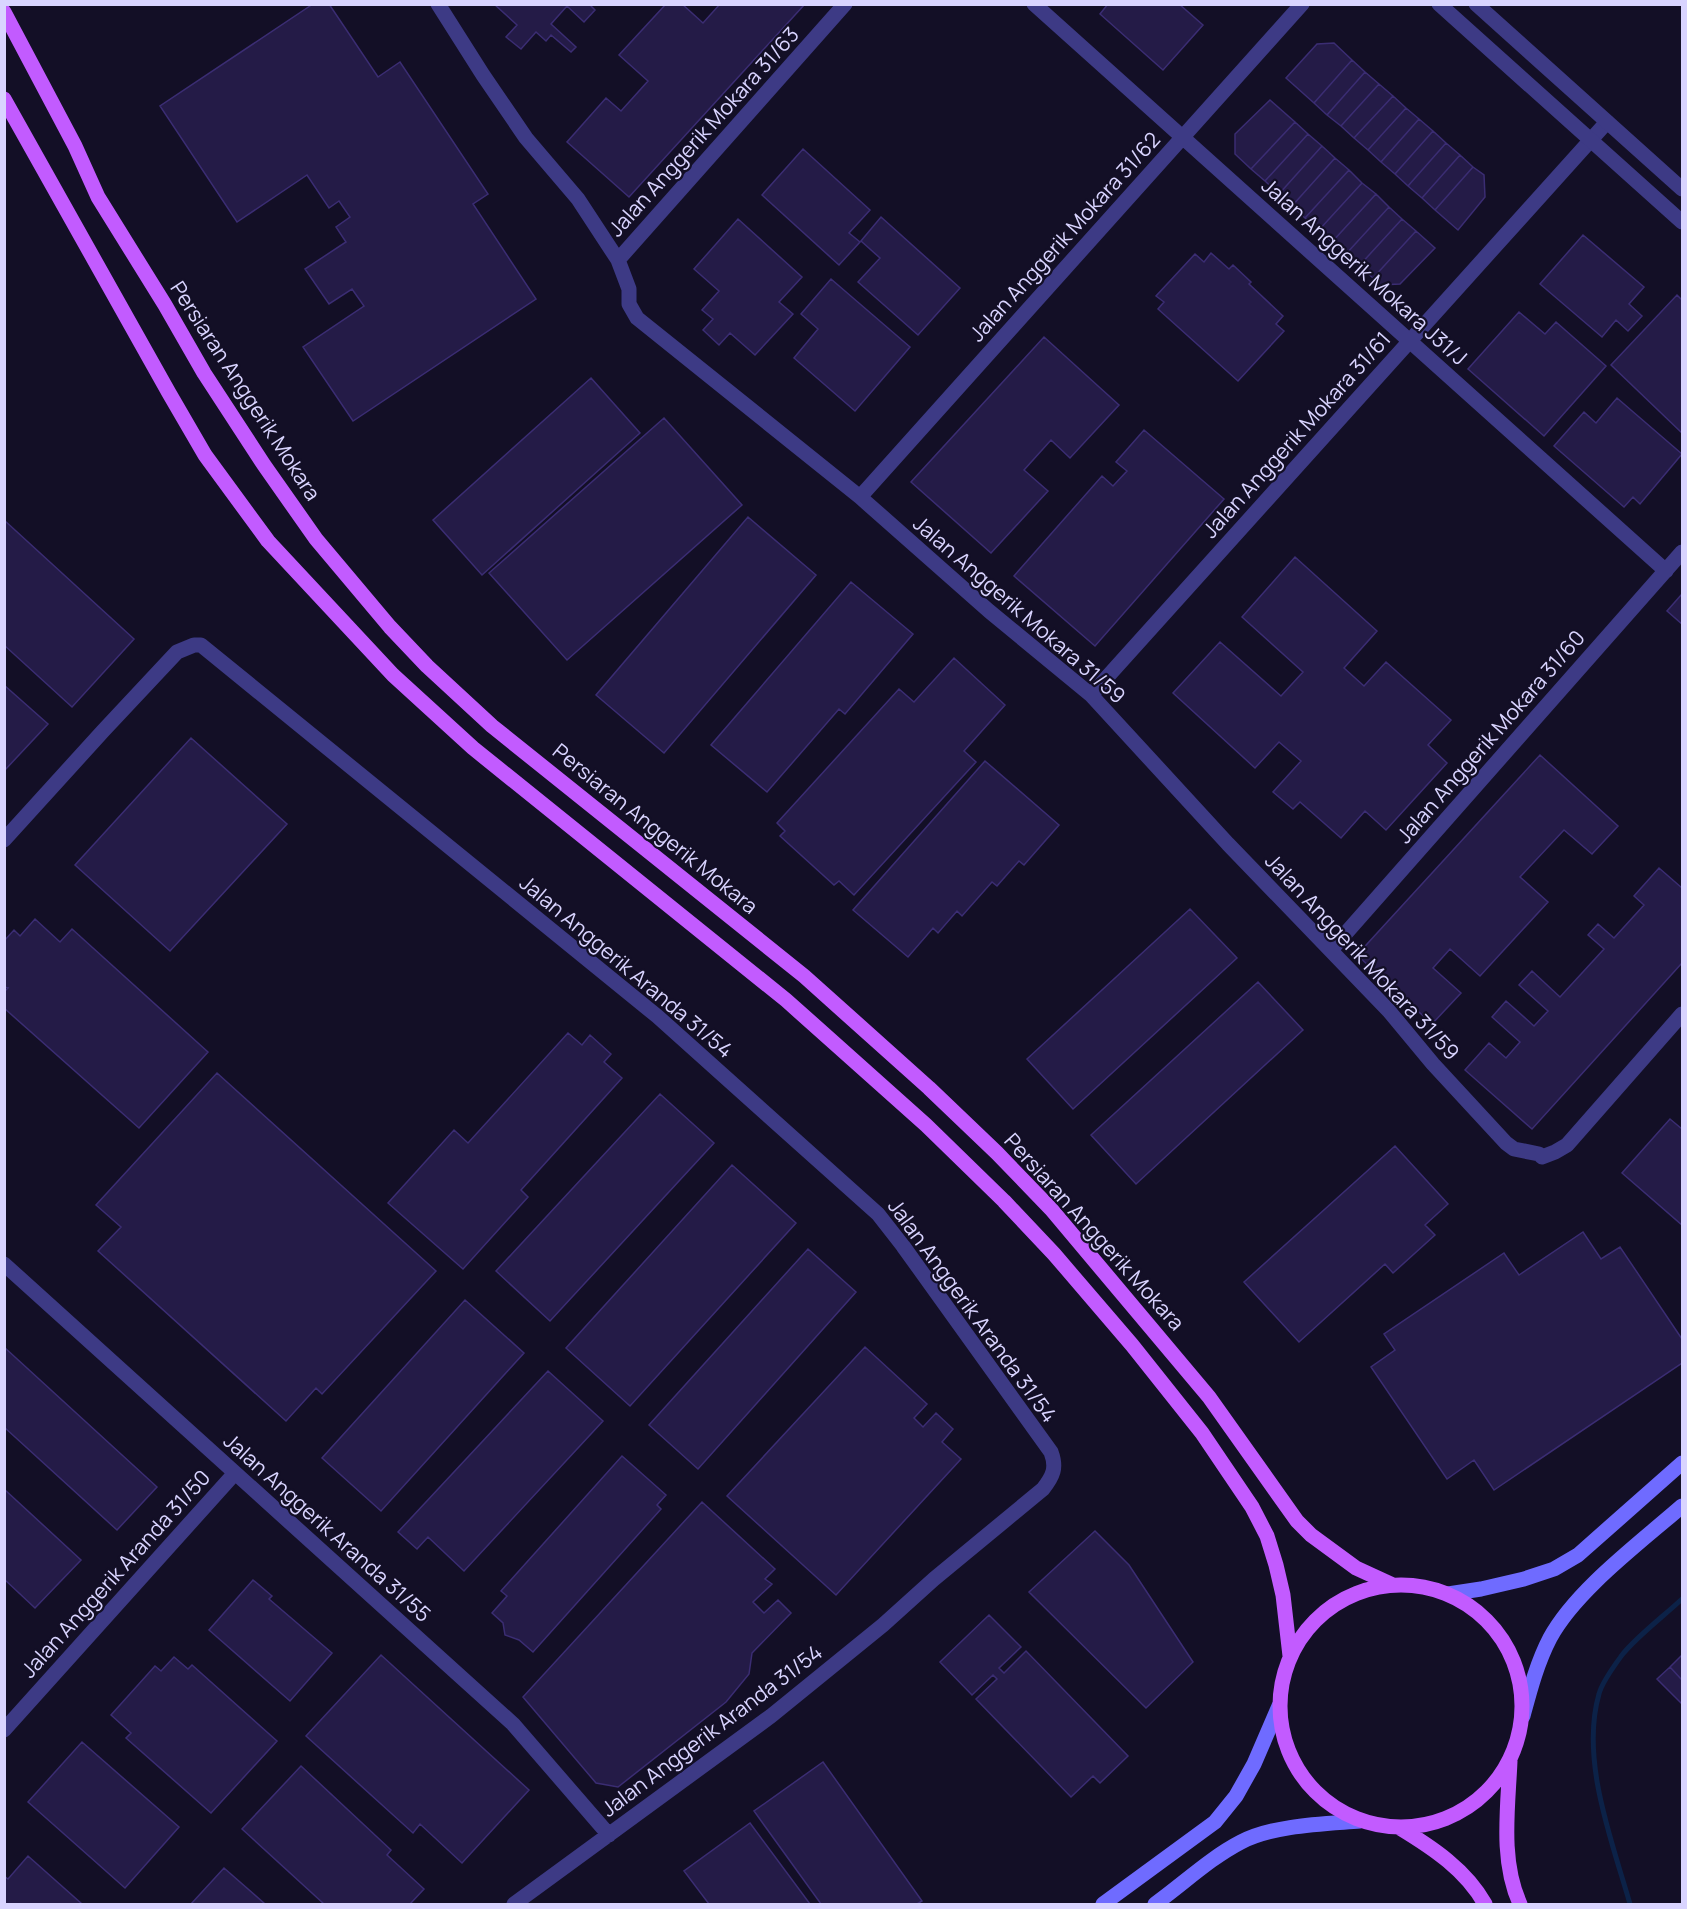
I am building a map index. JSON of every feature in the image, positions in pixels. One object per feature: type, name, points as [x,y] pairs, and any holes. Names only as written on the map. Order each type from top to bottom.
[{"type":"main road","name":"Persiaran Anggerik Mokara","points":[[4,12],[75,146],[98,197],[204,373],[316,539],[390,627],[492,726],[804,976],[938,1096],[1051,1209],[1154,1330],[1209,1397],[1298,1521],[1311,1534],[1356,1568],[1394,1585]]},
{"type":"main road","points":[[4,99],[199,445],[268,541],[393,675],[473,748],[786,1000],[926,1125],[1004,1201],[1054,1254],[1132,1345],[1202,1433],[1252,1507],[1267,1536],[1276,1565],[1283,1595],[1290,1656]]},
{"type":"main road","points":[[1448,1594],[1502,1584],[1554,1569],[1578,1555],[1683,1463]]},
{"type":"main road","points":[[1523,1716],[1519,1673],[1503,1640],[1479,1612],[1448,1594],[1430,1588],[1394,1585],[1361,1591],[1332,1606],[1307,1628],[1290,1656],[1284,1672],[1279,1706],[1280,1727],[1295,1767],[1307,1785],[1340,1812],[1360,1821],[1401,1828],[1434,1823],[1464,1809],[1490,1789],[1510,1761],[1517,1744],[1536,1672],[1547,1646],[1572,1606],[1618,1561],[1683,1506]]},
{"type":"main road","points":[[1103,1905],[1215,1822],[1236,1796],[1254,1764],[1279,1706]]},
{"type":"main road","points":[[1510,1761],[1508,1856],[1510,1876],[1520,1905]]},
{"type":"main road","points":[[1155,1905],[1219,1856],[1243,1841],[1299,1826],[1360,1821]]},
{"type":"main road","points":[[1401,1828],[1426,1844],[1466,1876],[1485,1905]]},
{"type":"street","name":"Jalan Anggerik Mokara 31/59","points":[[438,4],[526,138],[578,199],[618,260],[627,282],[629,303],[637,318],[860,497],[989,611],[1091,695],[1212,827],[1389,1011],[1498,1137],[1514,1149],[1539,1154],[1542,1157],[1567,1145],[1683,1014]]},
{"type":"street","name":"Jalan Anggerik Mokara 31/63","points":[[618,260],[846,4]]},
{"type":"street","name":"Jalan Anggerik Mokara J31/J","points":[[1034,4],[1666,571]]},
{"type":"street","name":"Jalan Anggerik Mokara 31/62","points":[[860,497],[1302,4]]},
{"type":"street","points":[[1439,4],[1683,222]]},
{"type":"street","points":[[1476,4],[1683,189]]},
{"type":"street","name":"Jalan Anggerik Mokara 31/61","points":[[1091,695],[1607,122]]},
{"type":"street","name":"Jalan Anggerik Mokara 31/60","points":[[1331,950],[1683,552]]},
{"type":"street","name":"Jalan Anggerik Aranda 31/54","points":[[4,840],[177,652],[194,645],[201,645],[657,1016],[878,1214],[1051,1452],[1055,1463],[1053,1475],[1043,1489],[934,1579],[883,1625],[771,1716],[514,1905]]},
{"type":"street","name":"Jalan Anggerik Aranda 31/55","points":[[4,1264],[513,1724],[609,1834]]},
{"type":"street","name":"Jalan Anggerik Aranda 31/50","points":[[4,1730],[235,1473]]},
{"type":"building","points":[[313,4],[329,4],[378,77],[400,62],[488,194],[473,204],[536,299],[353,421],[303,347],[364,306],[352,289],[329,304],[305,269],[346,242],[336,227],[350,217],[339,201],[329,208],[307,175],[237,222],[160,106]]},
{"type":"building","points":[[494,4],[589,4],[595,10],[584,22],[567,6],[551,24],[576,47],[571,52],[551,35],[546,41],[536,32],[521,49],[506,37],[517,25]]},
{"type":"building","points":[[666,4],[682,4],[703,23],[720,4],[805,4],[629,197],[567,142],[606,98],[621,111],[648,81],[619,55]]},
{"type":"building","points":[[1108,4],[1179,4],[1203,25],[1163,70],[1100,14]]},
{"type":"building","points":[[1334,43],[1352,60],[1314,103],[1286,78],[1317,44]]},
{"type":"building","points":[[1352,60],[1365,72],[1327,115],[1314,103]]},
{"type":"building","points":[[1365,72],[1379,84],[1341,126],[1327,115]]},
{"type":"building","points":[[1379,84],[1393,96],[1354,138],[1341,126]]},
{"type":"building","points":[[1393,96],[1406,108],[1368,150],[1354,138]]},
{"type":"building","points":[[1270,100],[1295,122],[1251,169],[1235,154],[1235,134]]},
{"type":"building","points":[[1406,108],[1419,119],[1381,162],[1368,150]]},
{"type":"building","points":[[1419,119],[1433,131],[1395,174],[1381,162]]},
{"type":"building","points":[[1295,122],[1308,134],[1265,181],[1251,169]]},
{"type":"building","points":[[1433,131],[1446,143],[1408,186],[1395,174]]},
{"type":"building","points":[[1308,134],[1322,146],[1279,194],[1265,181]]},
{"type":"building","points":[[1446,143],[1460,155],[1422,198],[1408,186]]},
{"type":"building","points":[[1322,146],[1335,158],[1292,206],[1279,194]]},
{"type":"building","points":[[803,149],[870,210],[849,233],[860,242],[839,265],[762,195]]},
{"type":"building","points":[[1460,155],[1473,167],[1435,210],[1422,198]]},
{"type":"building","points":[[1335,158],[1349,170],[1305,218],[1292,206]]},
{"type":"building","points":[[1473,167],[1484,175],[1485,197],[1458,230],[1435,210]]},
{"type":"building","points":[[1349,170],[1362,183],[1319,230],[1305,218]]},
{"type":"building","points":[[1362,183],[1376,194],[1332,242],[1319,230]]},
{"type":"building","points":[[1376,194],[1389,207],[1346,254],[1332,242]]},
{"type":"building","points":[[1389,207],[1402,219],[1359,266],[1346,254]]},
{"type":"building","points":[[881,217],[960,288],[918,335],[858,282],[880,258],[861,241]]},
{"type":"building","points":[[738,219],[802,277],[779,302],[793,314],[755,355],[730,333],[719,345],[703,330],[713,319],[702,310],[719,291],[694,269]]},
{"type":"building","points":[[1402,219],[1416,231],[1373,278],[1359,266]]},
{"type":"building","points":[[1416,231],[1435,248],[1400,284],[1379,285],[1373,278]]},
{"type":"building","points":[[1583,235],[1644,287],[1629,304],[1642,316],[1628,331],[1616,320],[1602,337],[1540,284]]},
{"type":"building","points":[[1211,253],[1229,269],[1233,265],[1251,282],[1249,284],[1283,316],[1276,324],[1284,331],[1238,381],[1158,309],[1164,302],[1156,296],[1195,254],[1204,262]]},
{"type":"building","points":[[831,279],[910,347],[855,411],[794,358],[818,329],[801,314]]},
{"type":"building","points":[[1677,295],[1682,300],[1682,433],[1611,365]]},
{"type":"building","points":[[1519,312],[1545,334],[1556,322],[1606,366],[1544,436],[1468,369]]},
{"type":"building","points":[[1044,337],[1119,405],[1070,458],[1051,440],[1024,470],[1048,491],[991,553],[911,482]]},
{"type":"building","points":[[591,378],[640,433],[482,575],[433,520]]},
{"type":"building","points":[[1617,398],[1682,454],[1640,504],[1633,497],[1624,507],[1554,446],[1584,412],[1596,423]]},
{"type":"building","points":[[664,418],[742,505],[567,660],[489,573]]},
{"type":"building","points":[[1144,430],[1224,499],[1095,646],[1014,576],[1102,476],[1113,486],[1127,471],[1116,462]]},
{"type":"building","points":[[748,517],[816,575],[664,753],[596,695]]},
{"type":"building","points":[[4,520],[134,639],[72,707],[4,645]]},
{"type":"building","points":[[1295,557],[1377,631],[1344,668],[1364,686],[1386,662],[1451,720],[1428,745],[1447,763],[1386,830],[1365,811],[1341,838],[1300,802],[1293,809],[1273,792],[1301,761],[1279,742],[1255,768],[1173,693],[1220,642],[1281,696],[1303,672],[1242,617]]},
{"type":"building","points":[[851,582],[913,634],[845,714],[839,709],[767,792],[711,745]]},
{"type":"building","points":[[1682,594],[1682,624],[1667,611]]},
{"type":"building","points":[[954,658],[1005,705],[964,751],[976,762],[854,895],[839,881],[834,885],[780,836],[785,831],[777,823],[899,689],[914,702]]},
{"type":"building","points":[[4,685],[48,724],[4,771]]},
{"type":"building","points":[[191,738],[287,824],[170,951],[75,865]]},
{"type":"building","points":[[1540,755],[1618,826],[1592,854],[1564,830],[1520,877],[1548,902],[1480,976],[1450,949],[1433,968],[1461,993],[1432,1024],[1357,955]]},
{"type":"building","points":[[985,761],[1059,825],[1024,865],[1019,861],[997,886],[992,882],[962,916],[957,911],[938,933],[933,928],[908,957],[853,910]]},
{"type":"building","points":[[1659,868],[1682,888],[1682,963],[1532,1129],[1465,1070],[1489,1043],[1506,1058],[1520,1042],[1492,1017],[1506,1001],[1534,1026],[1548,1011],[1519,985],[1532,971],[1560,997],[1604,949],[1588,935],[1598,924],[1614,938],[1644,905],[1634,896]]},
{"type":"building","points":[[1190,909],[1237,958],[1073,1109],[1027,1059]]},
{"type":"building","points":[[35,919],[60,942],[72,929],[208,1052],[139,1128],[4,1008],[4,992],[8,988],[4,987],[4,941],[14,930],[20,936]]},
{"type":"building","points":[[1258,982],[1303,1030],[1136,1184],[1091,1135]]},
{"type":"building","points":[[568,1033],[582,1045],[590,1035],[611,1054],[604,1062],[622,1078],[521,1190],[528,1197],[463,1269],[388,1203],[454,1130],[468,1143]]},
{"type":"building","points":[[217,1073],[436,1271],[322,1394],[316,1388],[286,1421],[98,1251],[121,1227],[96,1205]]},
{"type":"building","points":[[660,1094],[714,1143],[550,1321],[496,1271]]},
{"type":"building","points":[[1670,1119],[1682,1129],[1682,1225],[1622,1173]]},
{"type":"building","points":[[1395,1146],[1448,1204],[1425,1225],[1435,1235],[1393,1273],[1385,1264],[1299,1342],[1244,1282]]},
{"type":"building","points":[[732,1165],[796,1223],[630,1406],[566,1348]]},
{"type":"building","points":[[1583,1232],[1601,1259],[1620,1247],[1682,1339],[1682,1363],[1494,1490],[1474,1460],[1447,1479],[1371,1367],[1395,1350],[1384,1334],[1504,1253],[1519,1275]]},
{"type":"building","points":[[808,1249],[856,1292],[698,1469],[649,1425]]},
{"type":"building","points":[[465,1300],[524,1353],[381,1511],[322,1458]]},
{"type":"building","points":[[4,1347],[157,1487],[117,1530],[4,1427]]},
{"type":"building","points":[[865,1347],[927,1404],[914,1418],[923,1427],[936,1413],[953,1429],[942,1442],[961,1459],[836,1595],[727,1496]]},
{"type":"building","points":[[548,1371],[603,1421],[464,1571],[428,1537],[417,1549],[398,1532]]},
{"type":"building","points":[[622,1456],[666,1495],[657,1505],[661,1509],[533,1652],[519,1640],[505,1635],[503,1623],[492,1613],[507,1596],[501,1591]]},
{"type":"building","points":[[4,1489],[81,1560],[35,1608],[4,1579]]},
{"type":"building","points":[[702,1502],[775,1569],[765,1579],[772,1584],[753,1602],[764,1613],[778,1600],[791,1613],[752,1653],[749,1674],[726,1702],[618,1787],[596,1783],[523,1697]]},
{"type":"building","points":[[1095,1531],[1129,1565],[1193,1662],[1146,1708],[1029,1592]]},
{"type":"building","points":[[253,1580],[272,1596],[269,1599],[332,1653],[290,1701],[209,1630]]},
{"type":"building","points":[[989,1615],[1021,1647],[999,1668],[1004,1673],[1026,1651],[1128,1756],[1100,1783],[1093,1776],[1071,1797],[976,1699],[997,1679],[993,1675],[972,1695],[940,1662]]},
{"type":"building","points":[[381,1655],[529,1790],[462,1863],[420,1824],[413,1833],[306,1736]]},
{"type":"building","points":[[1682,1655],[1682,1680],[1670,1667]]},
{"type":"building","points":[[174,1657],[188,1669],[192,1665],[277,1741],[211,1813],[126,1738],[131,1733],[111,1715],[155,1666],[161,1671]]},
{"type":"building","points":[[1670,1667],[1682,1680],[1682,1704],[1657,1679]]},
{"type":"building","points":[[82,1742],[179,1827],[125,1888],[28,1802]]},
{"type":"building","points":[[823,1762],[922,1901],[917,1904],[821,1904],[754,1811]]},
{"type":"building","points":[[301,1766],[391,1850],[387,1855],[424,1889],[410,1904],[324,1904],[242,1829]]},
{"type":"building","points":[[750,1823],[810,1904],[709,1904],[684,1871]]},
{"type":"building","points":[[28,1856],[82,1904],[4,1904],[4,1876],[8,1879]]},
{"type":"building","points":[[224,1868],[265,1904],[191,1904]]},
{"type":"waterway","points":[[1630,1904],[1601,1800],[1593,1746],[1594,1719],[1601,1689],[1622,1655],[1682,1599]]}]
